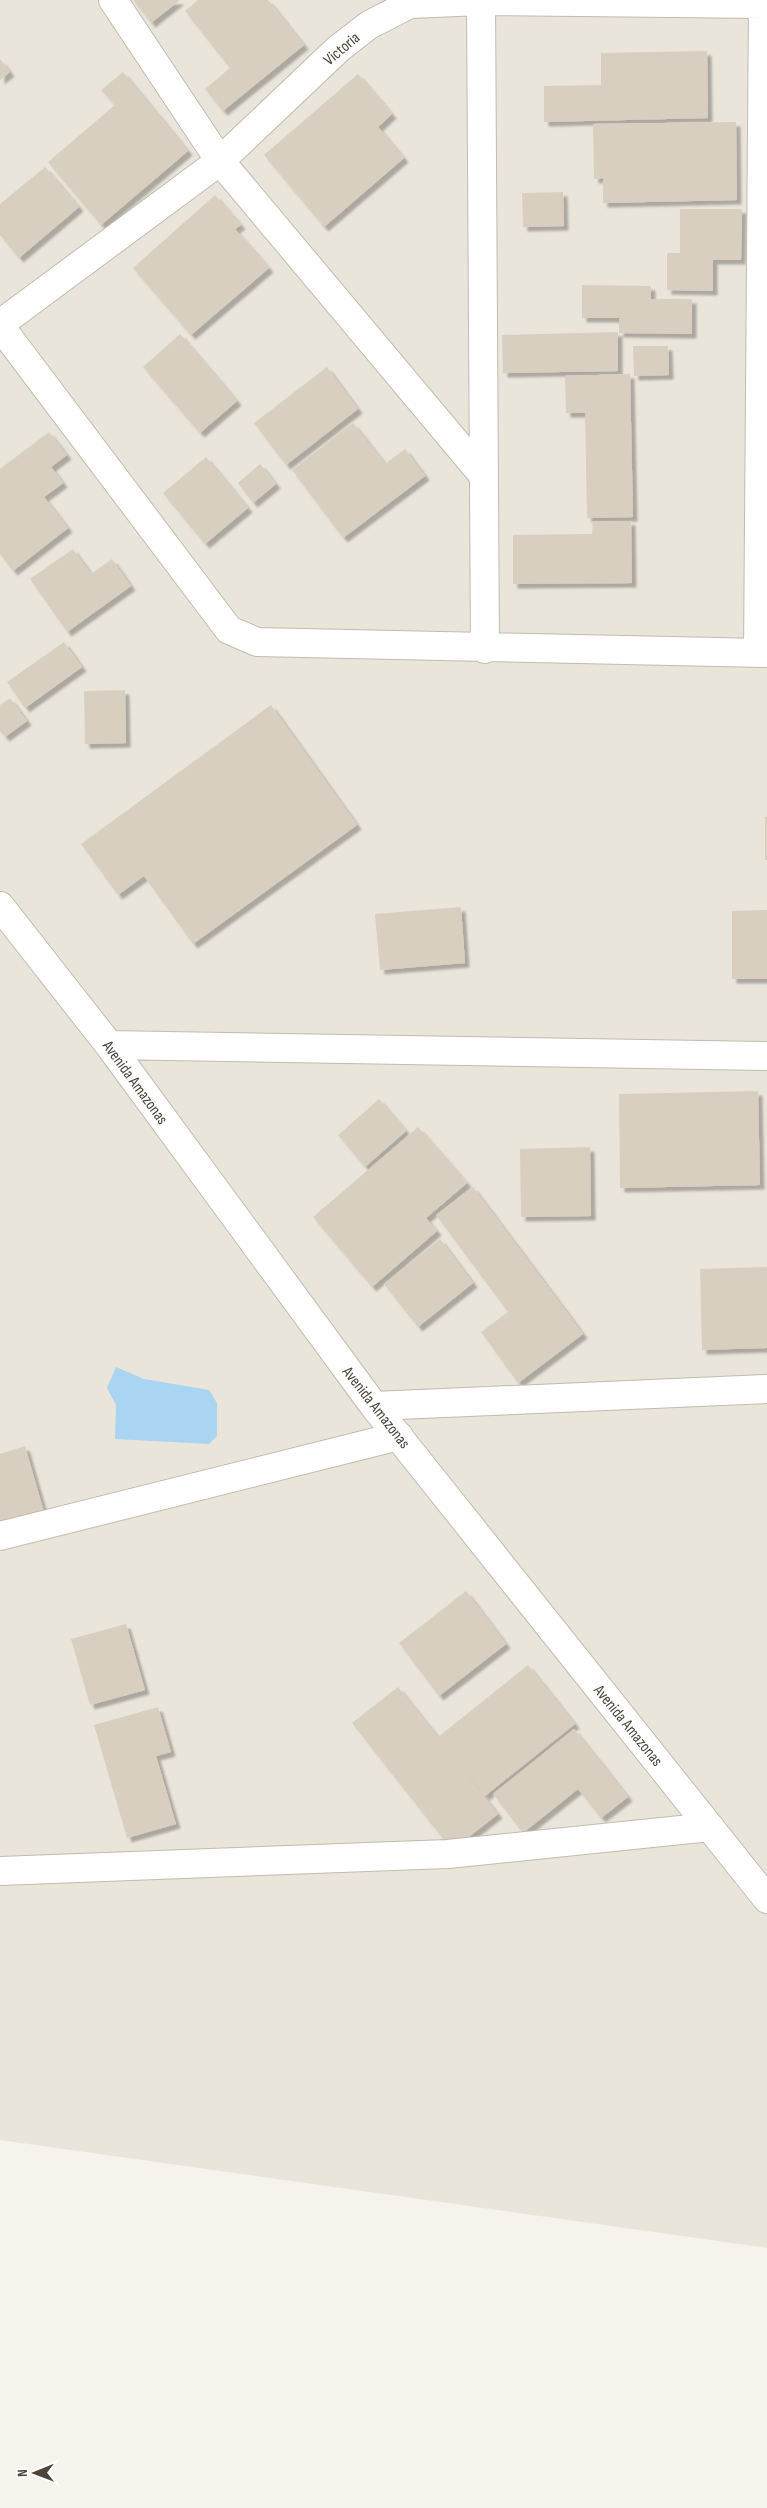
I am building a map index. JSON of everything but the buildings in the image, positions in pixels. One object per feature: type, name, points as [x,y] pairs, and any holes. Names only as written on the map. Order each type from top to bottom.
[{"type":"street","points":[[113,0],[220,161],[483,475]]},
{"type":"street","points":[[481,0],[485,648]]},
{"type":"street","name":"Victoria","points":[[0,325],[220,161],[338,49],[368,25],[410,4],[481,0],[765,2]]},
{"type":"street","points":[[0,325],[229,630],[257,642],[762,653],[765,2]]},
{"type":"street","name":"Avenida Amazonas","points":[[1,908],[110,1045],[374,1406],[767,1899]]},
{"type":"street","points":[[110,1045],[767,1056]]},
{"type":"street","points":[[374,1406],[767,1389]]},
{"type":"street","points":[[0,1536],[399,1436]]},
{"type":"street","points":[[0,1871],[448,1854],[710,1827]]},
{"type":"shaded area","points":[[0,0],[767,0],[767,2248],[0,2140]]},
{"type":"water","points":[[116,1367],[144,1379],[209,1390],[217,1403],[217,1436],[209,1444],[115,1439],[116,1405],[107,1388]]}]
